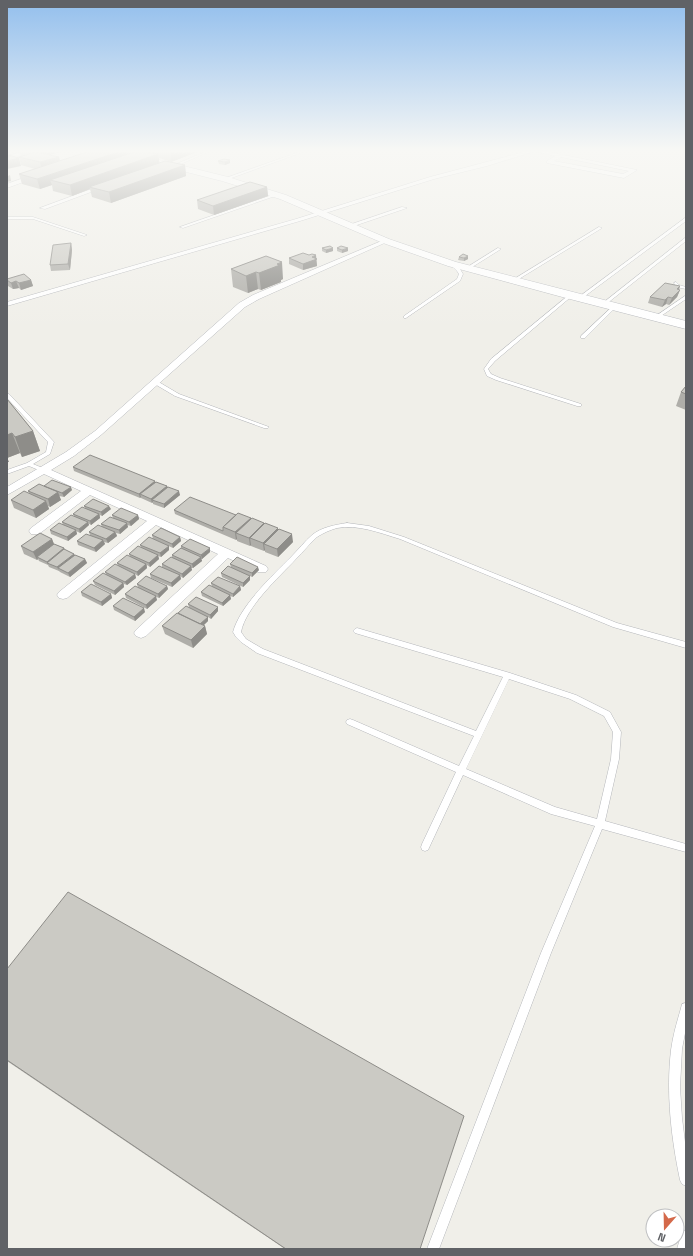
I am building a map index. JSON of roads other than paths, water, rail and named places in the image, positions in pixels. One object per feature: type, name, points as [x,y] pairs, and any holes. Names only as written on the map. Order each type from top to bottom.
[{"type":"main road","points":[[314,211],[386,241],[452,264],[686,325]]},
{"type":"street","points":[[7,304],[332,211]]},
{"type":"street","points":[[349,226],[396,211]]},
{"type":"street","points":[[7,492],[70,454],[98,432],[242,305],[256,297],[386,241]]},
{"type":"street","points":[[43,470],[262,569]]},
{"type":"street","points":[[35,531],[89,491]]},
{"type":"street","points":[[63,595],[154,520]]},
{"type":"street","points":[[141,633],[226,553]]},
{"type":"lane","points":[[182,226],[229,211]]},
{"type":"lane","points":[[7,218],[33,218],[85,235]]},
{"type":"lane","points":[[579,405],[498,379],[489,374],[486,369],[488,365],[502,352],[575,297],[686,219]]},
{"type":"lane","points":[[513,281],[600,228]]},
{"type":"lane","points":[[604,304],[686,239]]},
{"type":"lane","points":[[468,268],[499,249]]},
{"type":"lane","points":[[405,317],[459,280],[461,274],[452,264]]},
{"type":"lane","points":[[676,283],[677,286],[686,288]]},
{"type":"lane","points":[[658,317],[686,296]]},
{"type":"lane","points":[[583,337],[614,307]]},
{"type":"lane","points":[[156,382],[177,395],[266,428]]},
{"type":"lane","points":[[7,395],[15,408],[52,442],[48,453],[29,464],[7,472]]},
{"type":"lane","points":[[29,464],[43,470]]},
{"type":"lane","points":[[479,735],[260,651],[241,638],[237,632],[238,622],[257,597],[315,536],[325,529],[332,527],[340,525],[355,525],[375,529],[402,538],[615,625],[686,645]]},
{"type":"lane","points":[[357,631],[507,675],[573,697],[607,714],[617,732],[616,759],[600,824],[546,953],[433,1249]]},
{"type":"lane","points":[[425,847],[507,675]]},
{"type":"lane","points":[[350,722],[554,811],[686,848]]},
{"type":"lane","points":[[686,1008],[676,1055],[675,1097],[679,1149],[686,1180]]},
{"type":"lane","points":[[683,1249],[686,1236]]}]
